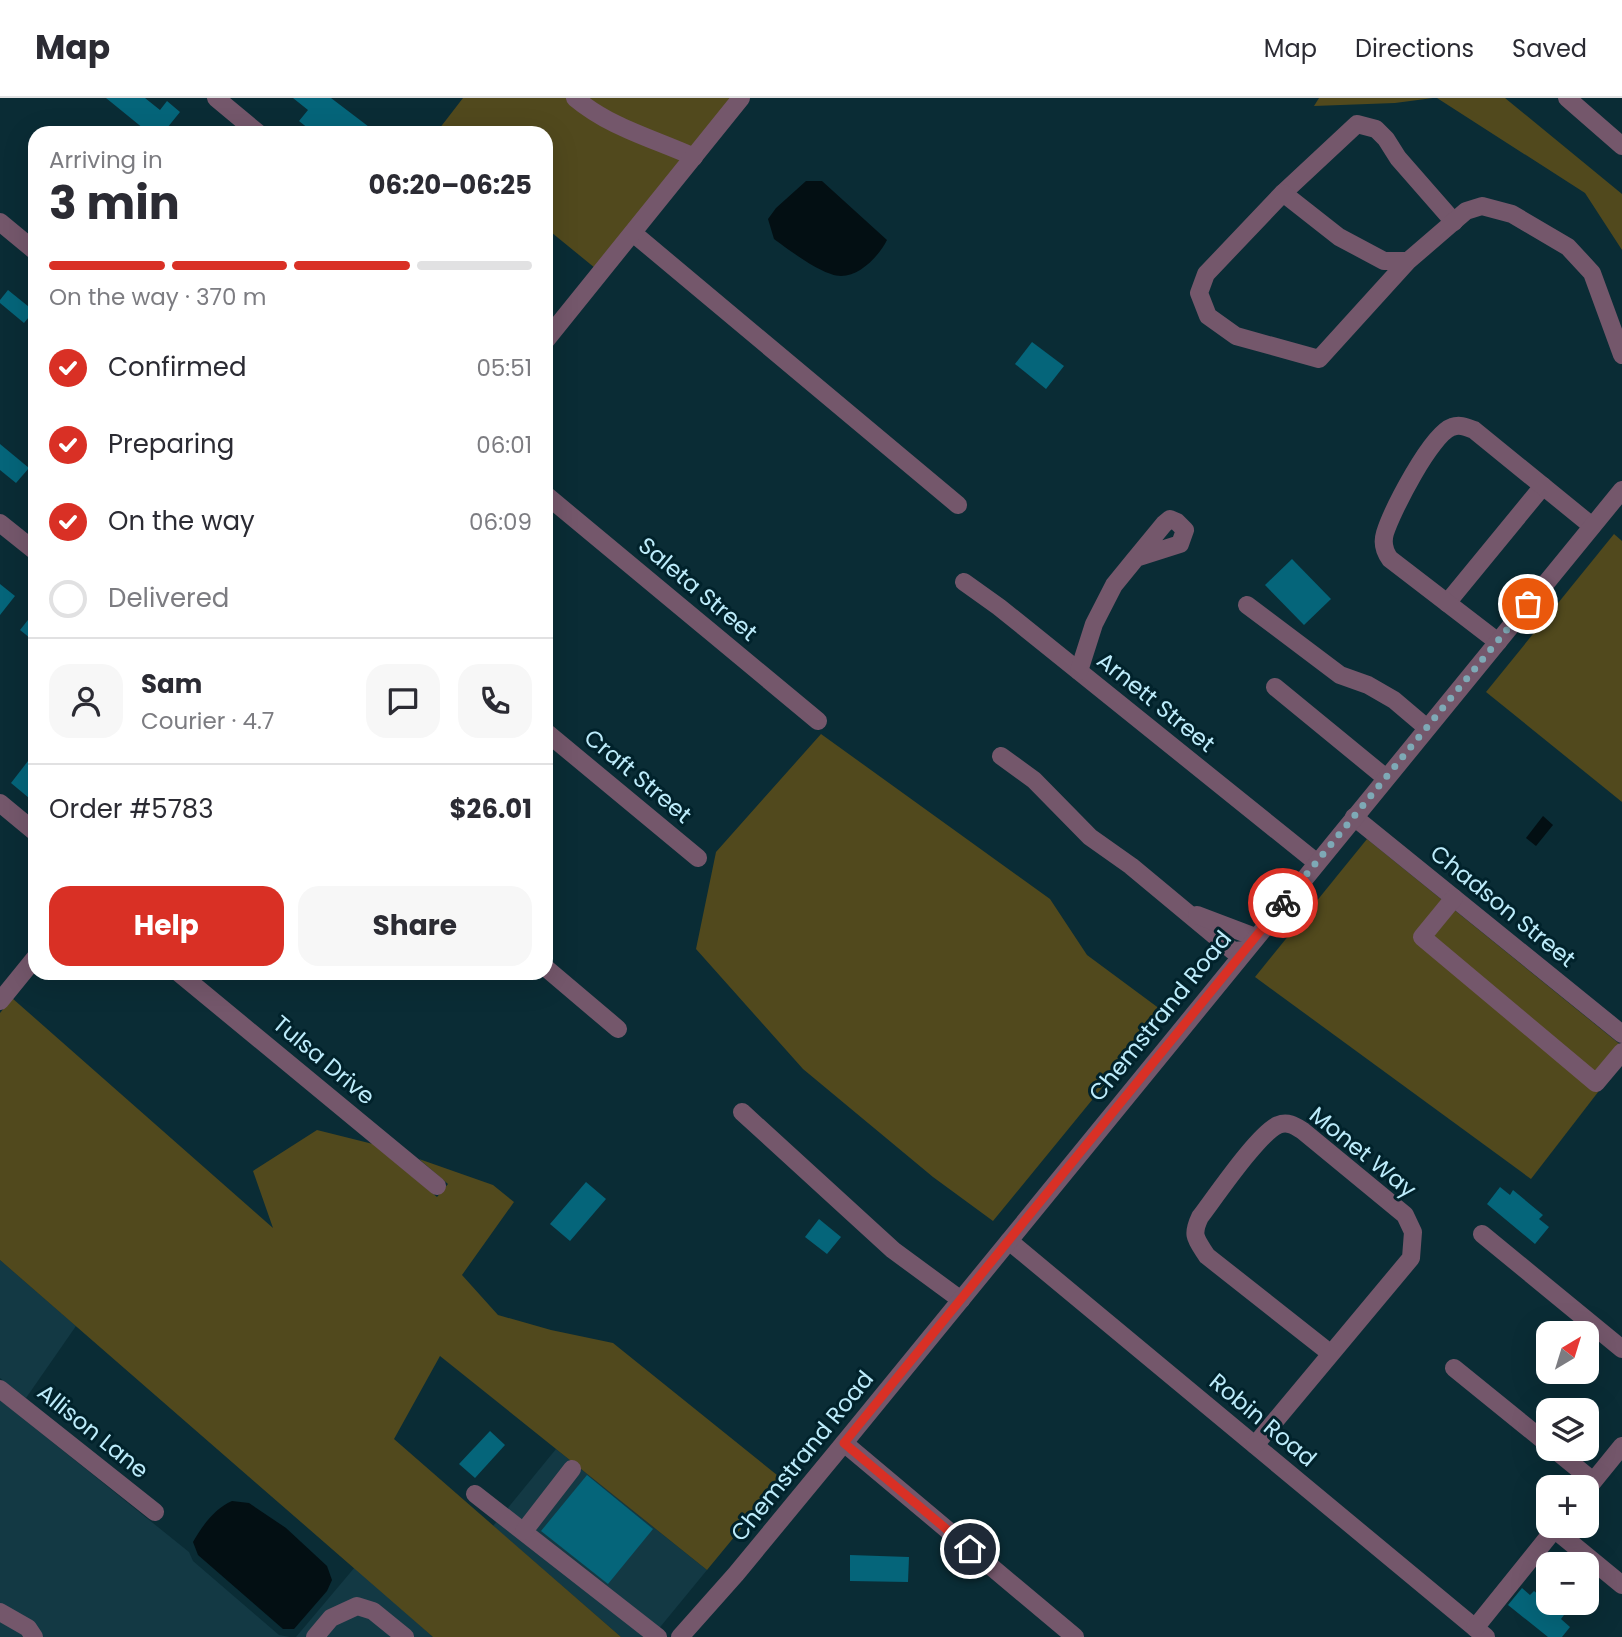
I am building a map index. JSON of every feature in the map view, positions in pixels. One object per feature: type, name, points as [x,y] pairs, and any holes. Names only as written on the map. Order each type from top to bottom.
[{"type":"street","points":[[216,98],[250,126]]},
{"type":"street","points":[[575,98],[595,115],[629,132],[694,157]]},
{"type":"street","points":[[553,331],[741,98]]},
{"type":"street","points":[[1567,98],[1622,146]]},
{"type":"street","points":[[1454,222],[1398,158],[1386,139],[1376,129],[1357,124],[1283,193],[1206,274],[1199,293],[1208,316],[1236,336],[1318,359],[1408,261],[1454,222],[1466,211],[1482,206],[1512,214],[1568,247],[1592,273],[1622,355]]},
{"type":"street","points":[[1283,193],[1339,237],[1384,261],[1408,261]]},
{"type":"street","points":[[0,222],[28,245]]},
{"type":"street","points":[[633,233],[958,505]]},
{"type":"street","points":[[1497,642],[1390,559],[1385,551],[1385,533],[1416,467],[1444,431],[1454,426],[1474,430],[1592,526]]},
{"type":"street","points":[[1447,603],[1542,486]]},
{"type":"street","name":"Chemstrand Road","points":[[680,1637],[844,1443],[1622,490]]},
{"type":"street","name":"Saleta Street","points":[[553,501],[818,721]]},
{"type":"street","points":[[0,523],[28,545]]},
{"type":"street","points":[[1079,671],[1094,624],[1107,597],[1136,558]]},
{"type":"street","name":"Arnett Street","points":[[964,582],[999,607],[1317,862]]},
{"type":"street","points":[[1247,605],[1340,675],[1368,685],[1394,700],[1427,728]]},
{"type":"street","points":[[1275,687],[1386,778]]},
{"type":"street","name":"Craft Street","points":[[553,738],[698,858]]},
{"type":"street","points":[[1001,757],[1034,780],[1090,837],[1131,866],[1182,909],[1250,944]]},
{"type":"street","points":[[0,803],[28,826]]},
{"type":"street","name":"Chadson Street","points":[[1354,817],[1622,1034]]},
{"type":"street","points":[[1454,898],[1422,937],[1596,1083],[1622,1052]]},
{"type":"street","points":[[0,1001],[28,967]]},
{"type":"street","points":[[553,974],[618,1029]]},
{"type":"street","name":"Tulsa Drive","points":[[187,980],[437,1186]]},
{"type":"street","points":[[742,1112],[892,1250],[961,1300]]},
{"type":"street","name":"Monet Way","points":[[1255,1445],[1411,1258],[1413,1232],[1405,1215],[1303,1131],[1291,1124],[1280,1124],[1265,1134],[1200,1217],[1194,1230],[1195,1239],[1207,1256],[1330,1353]]},
{"type":"street","points":[[1482,1234],[1622,1349]]},
{"type":"street","name":"Robin Road","points":[[1009,1241],[1480,1632]]},
{"type":"street","points":[[1454,1368],[1536,1434]]},
{"type":"street","name":"Allison Lane","points":[[0,1389],[155,1512]]},
{"type":"street","points":[[844,1443],[1075,1637]]},
{"type":"street","points":[[1598,1475],[1622,1446]]},
{"type":"street","points":[[1566,1461],[1580,1475]]},
{"type":"street","points":[[524,1531],[572,1469]]},
{"type":"street","points":[[475,1494],[658,1637]]},
{"type":"street","points":[[1480,1632],[1548,1538]]},
{"type":"street","points":[[1567,1538],[1622,1585]]},
{"type":"street","name":"Chemstrand Road","points":[[691,1637],[736,1574]]},
{"type":"street","points":[[315,1637],[331,1618],[357,1606],[373,1611],[385,1631],[404,1637]]},
{"type":"street","points":[[0,1612],[28,1628],[34,1637]]},
{"type":"shaded area","points":[[463,98],[732,98],[595,268],[553,234],[553,126],[441,126]]},
{"type":"shaded area","points":[[1319,98],[1433,98],[1395,103],[1314,106]]},
{"type":"shaded area","points":[[1437,98],[1505,98],[1622,194],[1622,250],[1585,193]]},
{"type":"shaded area","points":[[806,181],[822,181],[887,240],[862,269],[841,276],[825,272],[774,239],[768,219],[776,208]]},
{"type":"shaded area","points":[[1614,534],[1622,541],[1622,802],[1486,692]]},
{"type":"shaded area","points":[[821,734],[1050,899],[1087,955],[1164,1012],[993,1221],[933,1177],[803,1069],[696,949],[716,852]]},
{"type":"shaded area","points":[[1543,816],[1553,825],[1536,846],[1526,838]]},
{"type":"shaded area","points":[[1367,839],[1622,1046],[1622,1061],[1531,1179],[1255,977]]},
{"type":"shaded area","points":[[12,998],[273,1228],[253,1171],[317,1130],[373,1144],[437,1197],[448,1184],[419,1159],[493,1185],[514,1202],[462,1275],[498,1315],[613,1343],[782,1479],[707,1570],[440,1356],[394,1439],[621,1637],[433,1637],[0,1260],[0,1013]]},
{"type":"shaded area","points":[[0,1260],[76,1326],[26,1398],[0,1378]]},
{"type":"shaded area","points":[[0,1400],[189,1552],[193,1561],[279,1635],[290,1637],[0,1637]]},
{"type":"shaded area","points":[[556,1449],[707,1570],[652,1637],[621,1637],[493,1526]]},
{"type":"shaded area","points":[[232,1501],[249,1503],[286,1528],[327,1566],[332,1580],[327,1591],[294,1629],[283,1629],[198,1555],[193,1542],[215,1513]]},
{"type":"shaded area","points":[[355,1567],[433,1637],[296,1637]]},
{"type":"building","points":[[106,98],[145,98],[160,110],[167,101],[180,112],[169,126],[140,126]]},
{"type":"building","points":[[293,98],[331,98],[368,126],[305,126],[299,121],[308,110]]},
{"type":"building","points":[[8,290],[28,306],[28,318],[24,323],[0,303]]},
{"type":"building","points":[[1032,342],[1064,366],[1046,389],[1015,364]]},
{"type":"building","points":[[0,444],[28,467],[16,483],[0,470]]},
{"type":"building","points":[[1292,559],[1331,599],[1304,625],[1265,585]]},
{"type":"building","points":[[0,584],[15,596],[0,615]]},
{"type":"building","points":[[28,620],[28,636],[20,630]]},
{"type":"building","points":[[28,761],[28,797],[11,783]]},
{"type":"building","points":[[586,1182],[606,1199],[570,1241],[550,1224]]},
{"type":"building","points":[[1500,1187],[1510,1195],[1513,1190],[1543,1215],[1539,1219],[1549,1227],[1535,1244],[1487,1204]]},
{"type":"building","points":[[819,1219],[841,1237],[827,1254],[805,1237]]},
{"type":"building","points":[[490,1431],[505,1445],[475,1478],[459,1464]]},
{"type":"building","points":[[587,1475],[653,1529],[608,1584],[541,1531]]},
{"type":"building","points":[[850,1555],[909,1557],[908,1582],[850,1581]]},
{"type":"building","points":[[1522,1588],[1530,1595],[1534,1591],[1536,1615],[1564,1615],[1561,1619],[1570,1627],[1562,1637],[1548,1637],[1508,1605]]},
{"type":"way so far","points":[[1283,903],[1528,604]]},
{"type":"route","points":[[970,1549],[844,1443],[1283,903]]}]
